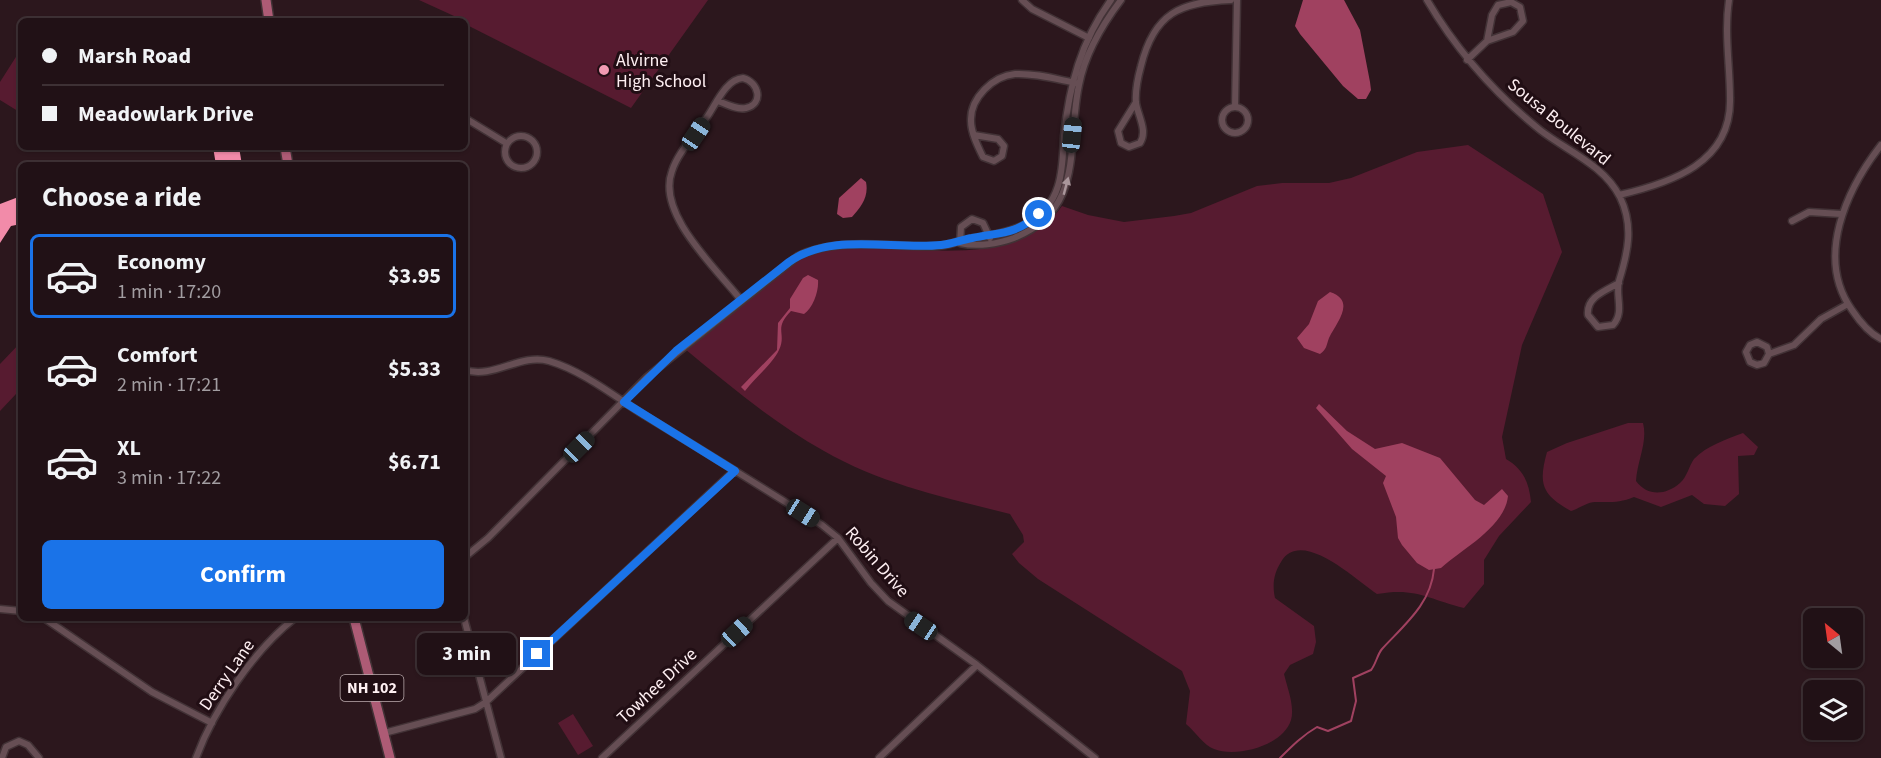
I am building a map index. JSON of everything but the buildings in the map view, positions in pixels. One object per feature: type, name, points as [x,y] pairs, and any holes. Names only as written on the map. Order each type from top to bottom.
[{"type":"main road","points":[[266,0],[268,18]]},
{"type":"main road","name":"NH 102","points":[[355,621],[390,758]]},
{"type":"street","points":[[1022,0],[1032,9],[1095,40]]},
{"type":"street","points":[[960,243],[970,238],[1019,229],[1039,214],[1053,197],[1061,172],[1076,83],[1087,37],[1111,0]]},
{"type":"street","points":[[468,555],[488,538],[676,351],[798,256],[815,249],[840,245],[907,246],[960,243],[971,246],[991,244],[1009,240],[1033,228],[1063,197],[1069,174],[1076,83],[1095,40],[1121,0]]},
{"type":"street","points":[[1136,102],[1144,135],[1140,143],[1129,147],[1119,140],[1118,131],[1136,102],[1148,42],[1166,18],[1193,3],[1231,0]]},
{"type":"street","points":[[1235,107],[1237,0]]},
{"type":"street","name":"Sousa Boulevard","points":[[1426,0],[1467,60],[1541,130],[1595,167],[1619,195],[1628,226],[1629,241],[1626,265],[1619,283],[1619,316],[1608,327],[1598,327],[1588,315],[1588,305],[1595,297],[1619,283]]},
{"type":"street","points":[[1619,195],[1651,188],[1681,176],[1706,158],[1717,142],[1726,123],[1731,100],[1727,27],[1729,0]]},
{"type":"street","points":[[1467,60],[1487,41],[1518,29],[1523,21],[1520,7],[1511,2],[1498,5],[1492,15],[1487,41]]},
{"type":"street","points":[[974,135],[1000,141],[1004,148],[1000,157],[994,161],[984,158],[974,135],[971,118],[974,106],[983,91],[997,80],[1021,74],[1076,83]]},
{"type":"street","points":[[718,101],[739,108],[749,107],[756,100],[758,90],[748,79],[738,78],[730,84],[718,101],[674,166],[668,193],[678,220],[741,300]]},
{"type":"street","points":[[1235,107],[1243,110],[1247,122],[1243,129],[1235,132],[1227,130],[1222,120],[1227,109],[1235,107]]},
{"type":"street","points":[[468,120],[506,143]]},
{"type":"street","points":[[519,136],[529,138],[536,146],[537,156],[530,165],[515,166],[508,160],[506,143],[519,136]]},
{"type":"street","points":[[1881,146],[1856,182],[1841,214],[1836,263],[1848,304],[1864,326],[1881,339]]},
{"type":"street","points":[[1792,221],[1809,212],[1841,214]]},
{"type":"street","points":[[960,243],[961,227],[972,219],[981,221],[990,236],[991,244]]},
{"type":"street","points":[[1769,354],[1794,345],[1821,319],[1848,304]]},
{"type":"street","name":"Robin Drive","points":[[468,370],[492,371],[526,360],[547,360],[567,368],[624,402],[822,525],[838,538],[871,584],[888,601],[977,665],[1095,758]]},
{"type":"street","points":[[384,733],[475,709],[486,702],[735,471]]},
{"type":"street","name":"Towhee Drive","points":[[602,758],[838,538]]},
{"type":"street","points":[[0,609],[18,610]]},
{"type":"street","points":[[48,621],[152,692],[212,723]]},
{"type":"street","name":"Derry Lane","points":[[196,758],[212,723],[253,660],[292,621]]},
{"type":"street","points":[[465,621],[501,758]]},
{"type":"street","points":[[879,758],[977,665]]},
{"type":"street","points":[[2,758],[6,747],[19,741],[28,745],[39,758]]},
{"type":"shaded area","name":"Alvirne High School","points":[[419,0],[708,0],[631,108],[468,26],[468,18],[458,18]]},
{"type":"shaded area","points":[[1303,0],[1344,0],[1360,30],[1371,90],[1366,99],[1358,99],[1343,86],[1300,34],[1295,26]]},
{"type":"shaded area","points":[[18,54],[18,111],[0,100],[0,82]]},
{"type":"shaded area","points":[[1468,145],[1543,194],[1562,252],[1522,345],[1502,437],[1506,459],[1517,467],[1524,477],[1529,488],[1531,502],[1499,536],[1484,560],[1484,584],[1464,608],[1412,593],[1377,594],[1343,568],[1315,553],[1301,550],[1290,553],[1281,562],[1275,575],[1275,598],[1314,626],[1316,642],[1313,654],[1290,665],[1284,674],[1292,709],[1291,720],[1279,737],[1258,748],[1246,751],[1223,751],[1214,749],[1203,742],[1186,724],[1190,691],[1182,671],[1038,579],[1019,563],[1012,554],[1024,542],[1023,535],[1010,514],[915,489],[846,463],[770,416],[685,349],[769,280],[803,257],[816,252],[846,248],[947,251],[980,249],[1011,242],[1039,229],[1062,206],[1088,215],[1124,222],[1174,216],[1191,213],[1257,186],[1282,183],[1329,183],[1351,178],[1417,152]]},
{"type":"shaded area","points":[[861,178],[866,182],[867,187],[864,201],[852,217],[843,218],[837,214],[839,198]]},
{"type":"shaded area","points":[[808,275],[818,280],[818,289],[813,304],[804,314],[791,311],[786,317],[781,327],[782,339],[779,350],[745,391],[741,387],[777,350],[778,323],[790,308],[790,299],[803,278]]},
{"type":"shaded area","points":[[1330,292],[1338,296],[1343,307],[1340,319],[1324,351],[1320,354],[1304,348],[1297,338],[1309,324],[1318,301]]},
{"type":"shaded area","points":[[18,345],[18,396],[16,394],[0,411],[0,364]]},
{"type":"shaded area","points":[[1319,404],[1347,431],[1375,449],[1402,443],[1440,458],[1475,500],[1484,505],[1502,489],[1508,496],[1499,518],[1481,536],[1441,568],[1429,570],[1417,563],[1398,538],[1396,517],[1383,483],[1386,476],[1352,449],[1316,408]]},
{"type":"shaded area","points":[[1628,423],[1643,423],[1644,437],[1636,481],[1651,492],[1662,492],[1680,483],[1694,459],[1704,450],[1724,440],[1743,433],[1758,447],[1754,455],[1738,456],[1739,494],[1725,506],[1704,504],[1692,495],[1661,507],[1634,497],[1619,501],[1592,502],[1571,511],[1548,494],[1543,481],[1547,452]]},
{"type":"shaded area","points":[[573,714],[593,746],[578,755],[558,723]]},
{"type":"waterway","points":[[1280,758],[1302,737],[1317,727],[1328,731],[1351,721],[1356,701],[1353,678],[1371,670],[1382,649],[1415,613],[1428,593],[1434,569]]},
{"type":"place","name":"Alvirne High School","points":[[604,70]]},
{"type":"route","points":[[537,654],[735,471],[624,402],[676,351],[789,262],[807,251],[840,245],[940,246],[960,243],[970,238],[1008,233],[1019,229],[1039,214]]}]
